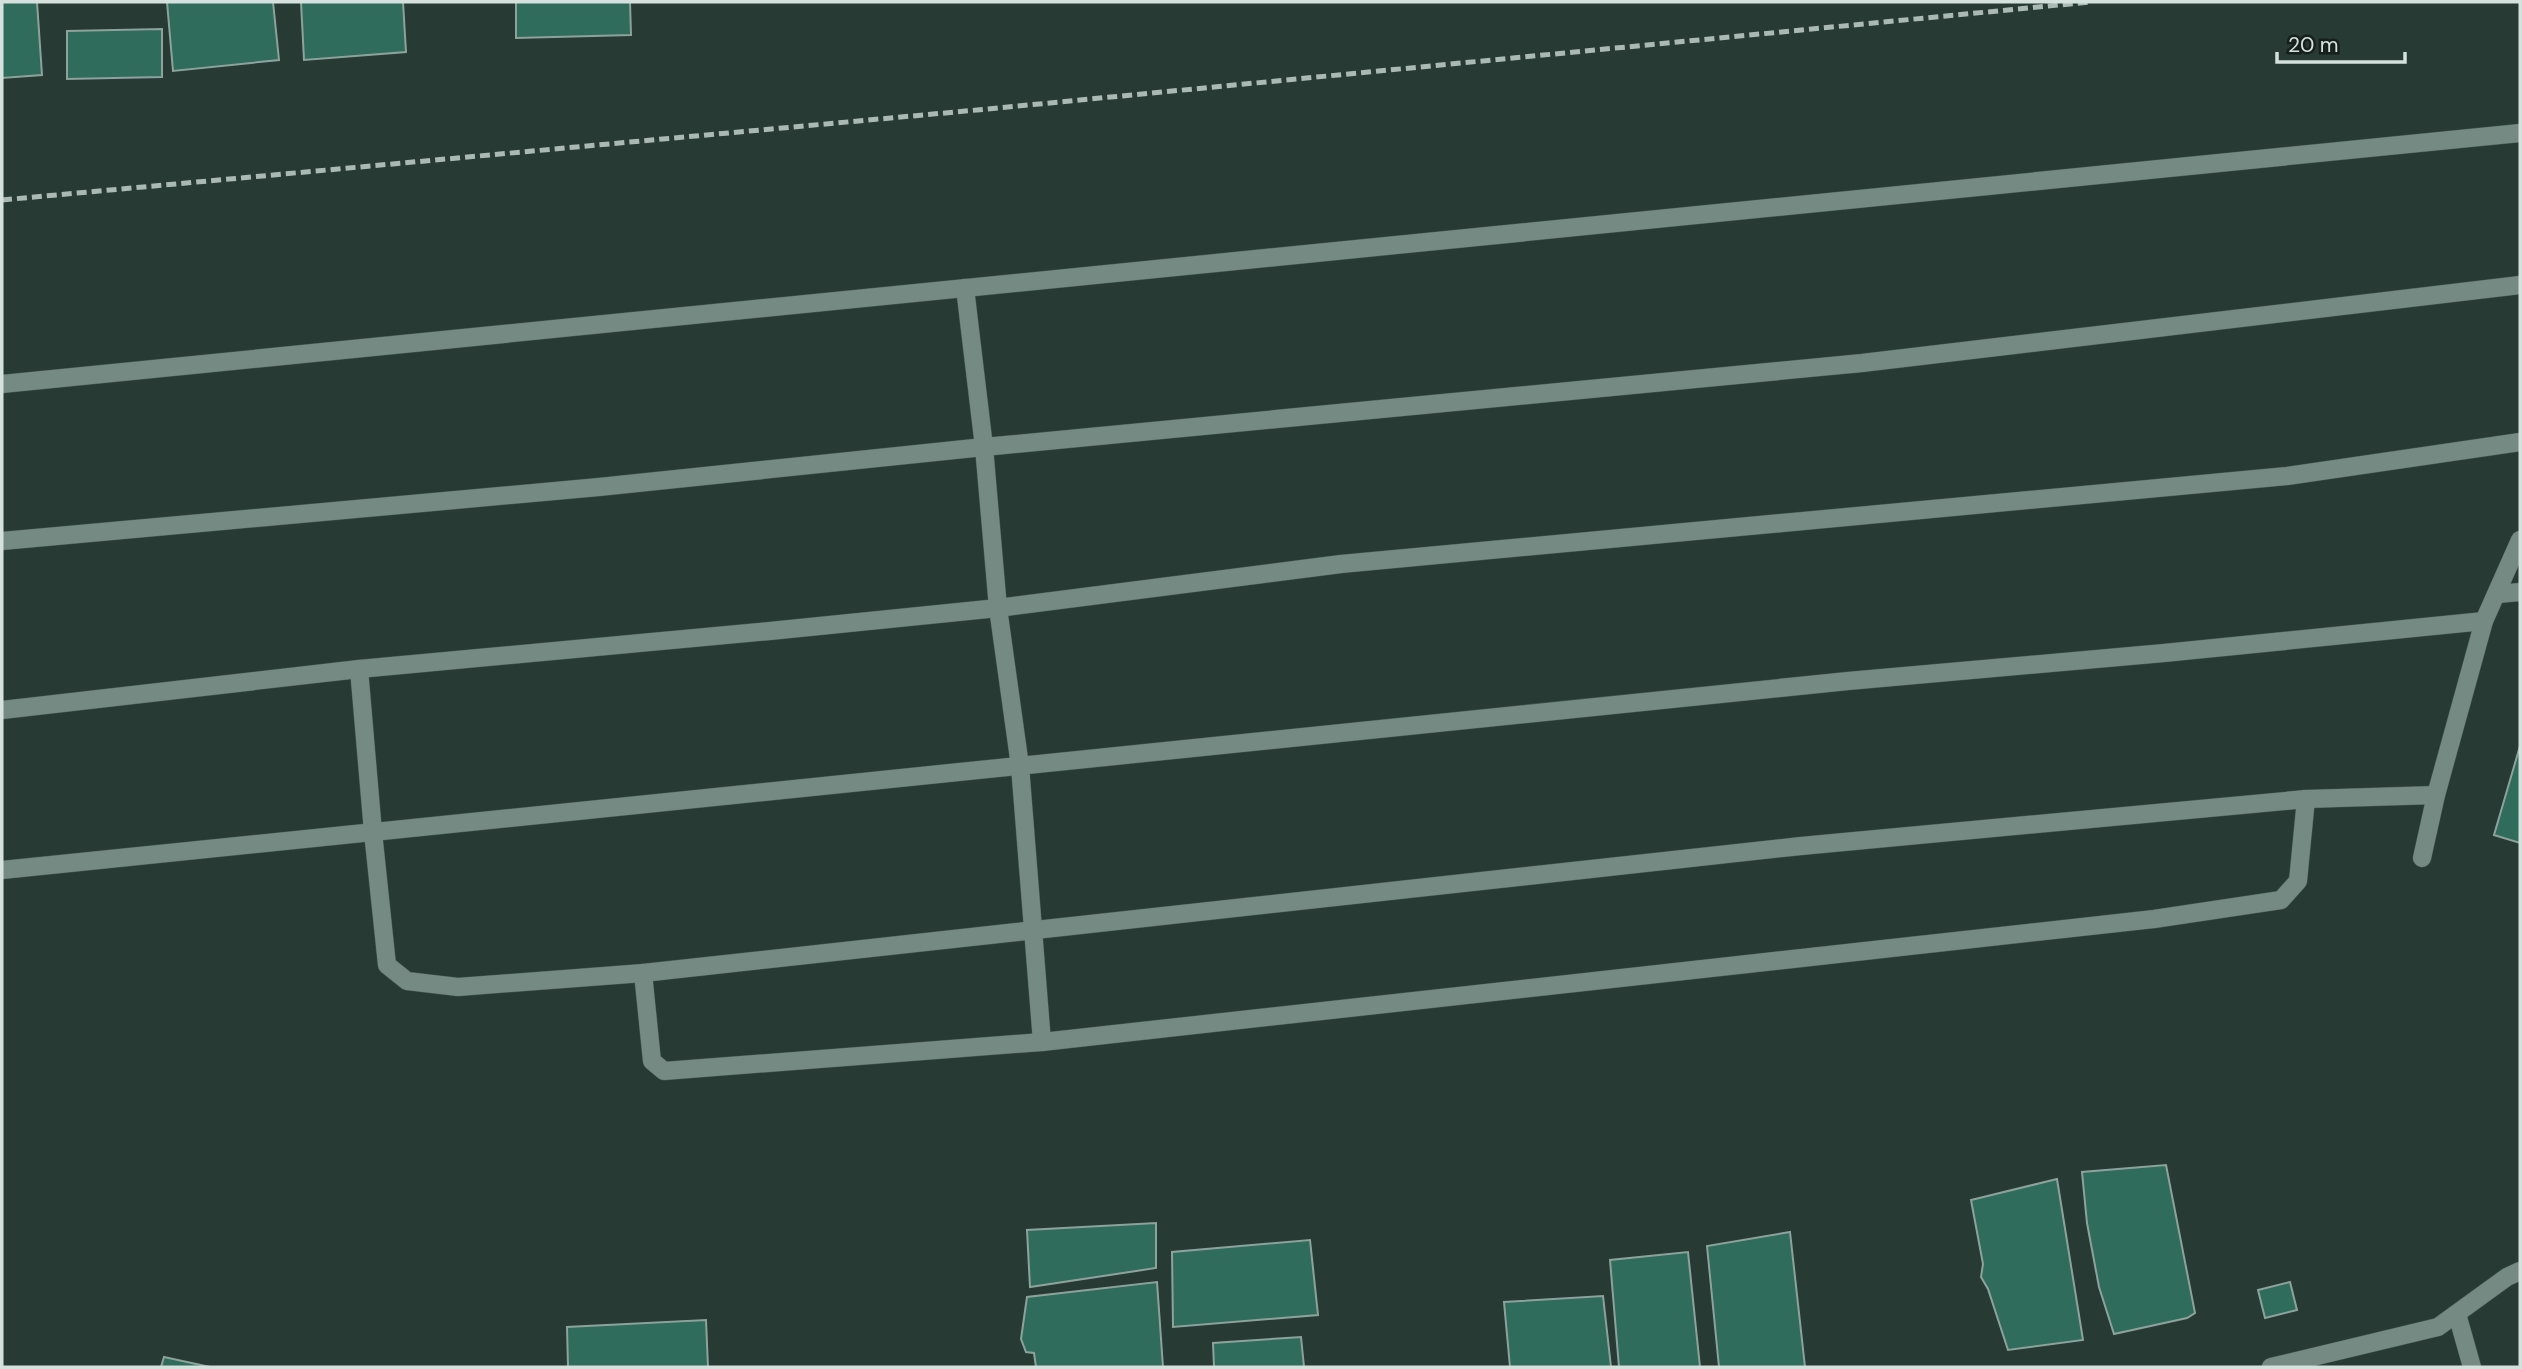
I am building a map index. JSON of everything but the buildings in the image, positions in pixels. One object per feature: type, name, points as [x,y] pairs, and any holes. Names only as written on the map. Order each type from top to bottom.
[{"type":"street","points":[[2,384],[2520,134]]},
{"type":"street","points":[[2,541],[599,487],[984,447],[1861,363],[2520,285]]},
{"type":"street","points":[[965,288],[984,447],[998,608],[1020,766],[1042,1042]]},
{"type":"street","points":[[2,710],[359,668],[998,608],[1341,564],[2287,476],[2520,442]]},
{"type":"street","points":[[2422,858],[2436,796],[2484,621],[2520,540]]},
{"type":"street","points":[[2498,594],[2520,592]]},
{"type":"street","points":[[2,870],[1848,681],[2484,621]]},
{"type":"street","points":[[359,668],[387,965],[407,981],[458,987],[643,973],[1801,846],[2306,799],[2436,796]]},
{"type":"street","points":[[643,973],[652,1060],[664,1071],[1042,1042],[2154,919],[2281,900],[2298,881],[2306,799]]},
{"type":"street","points":[[2271,1367],[2438,1327],[2507,1277],[2520,1271]]},
{"type":"street","points":[[2457,1314],[2472,1367]]},
{"type":"railway","points":[[2,200],[977,110],[2090,2]]}]
